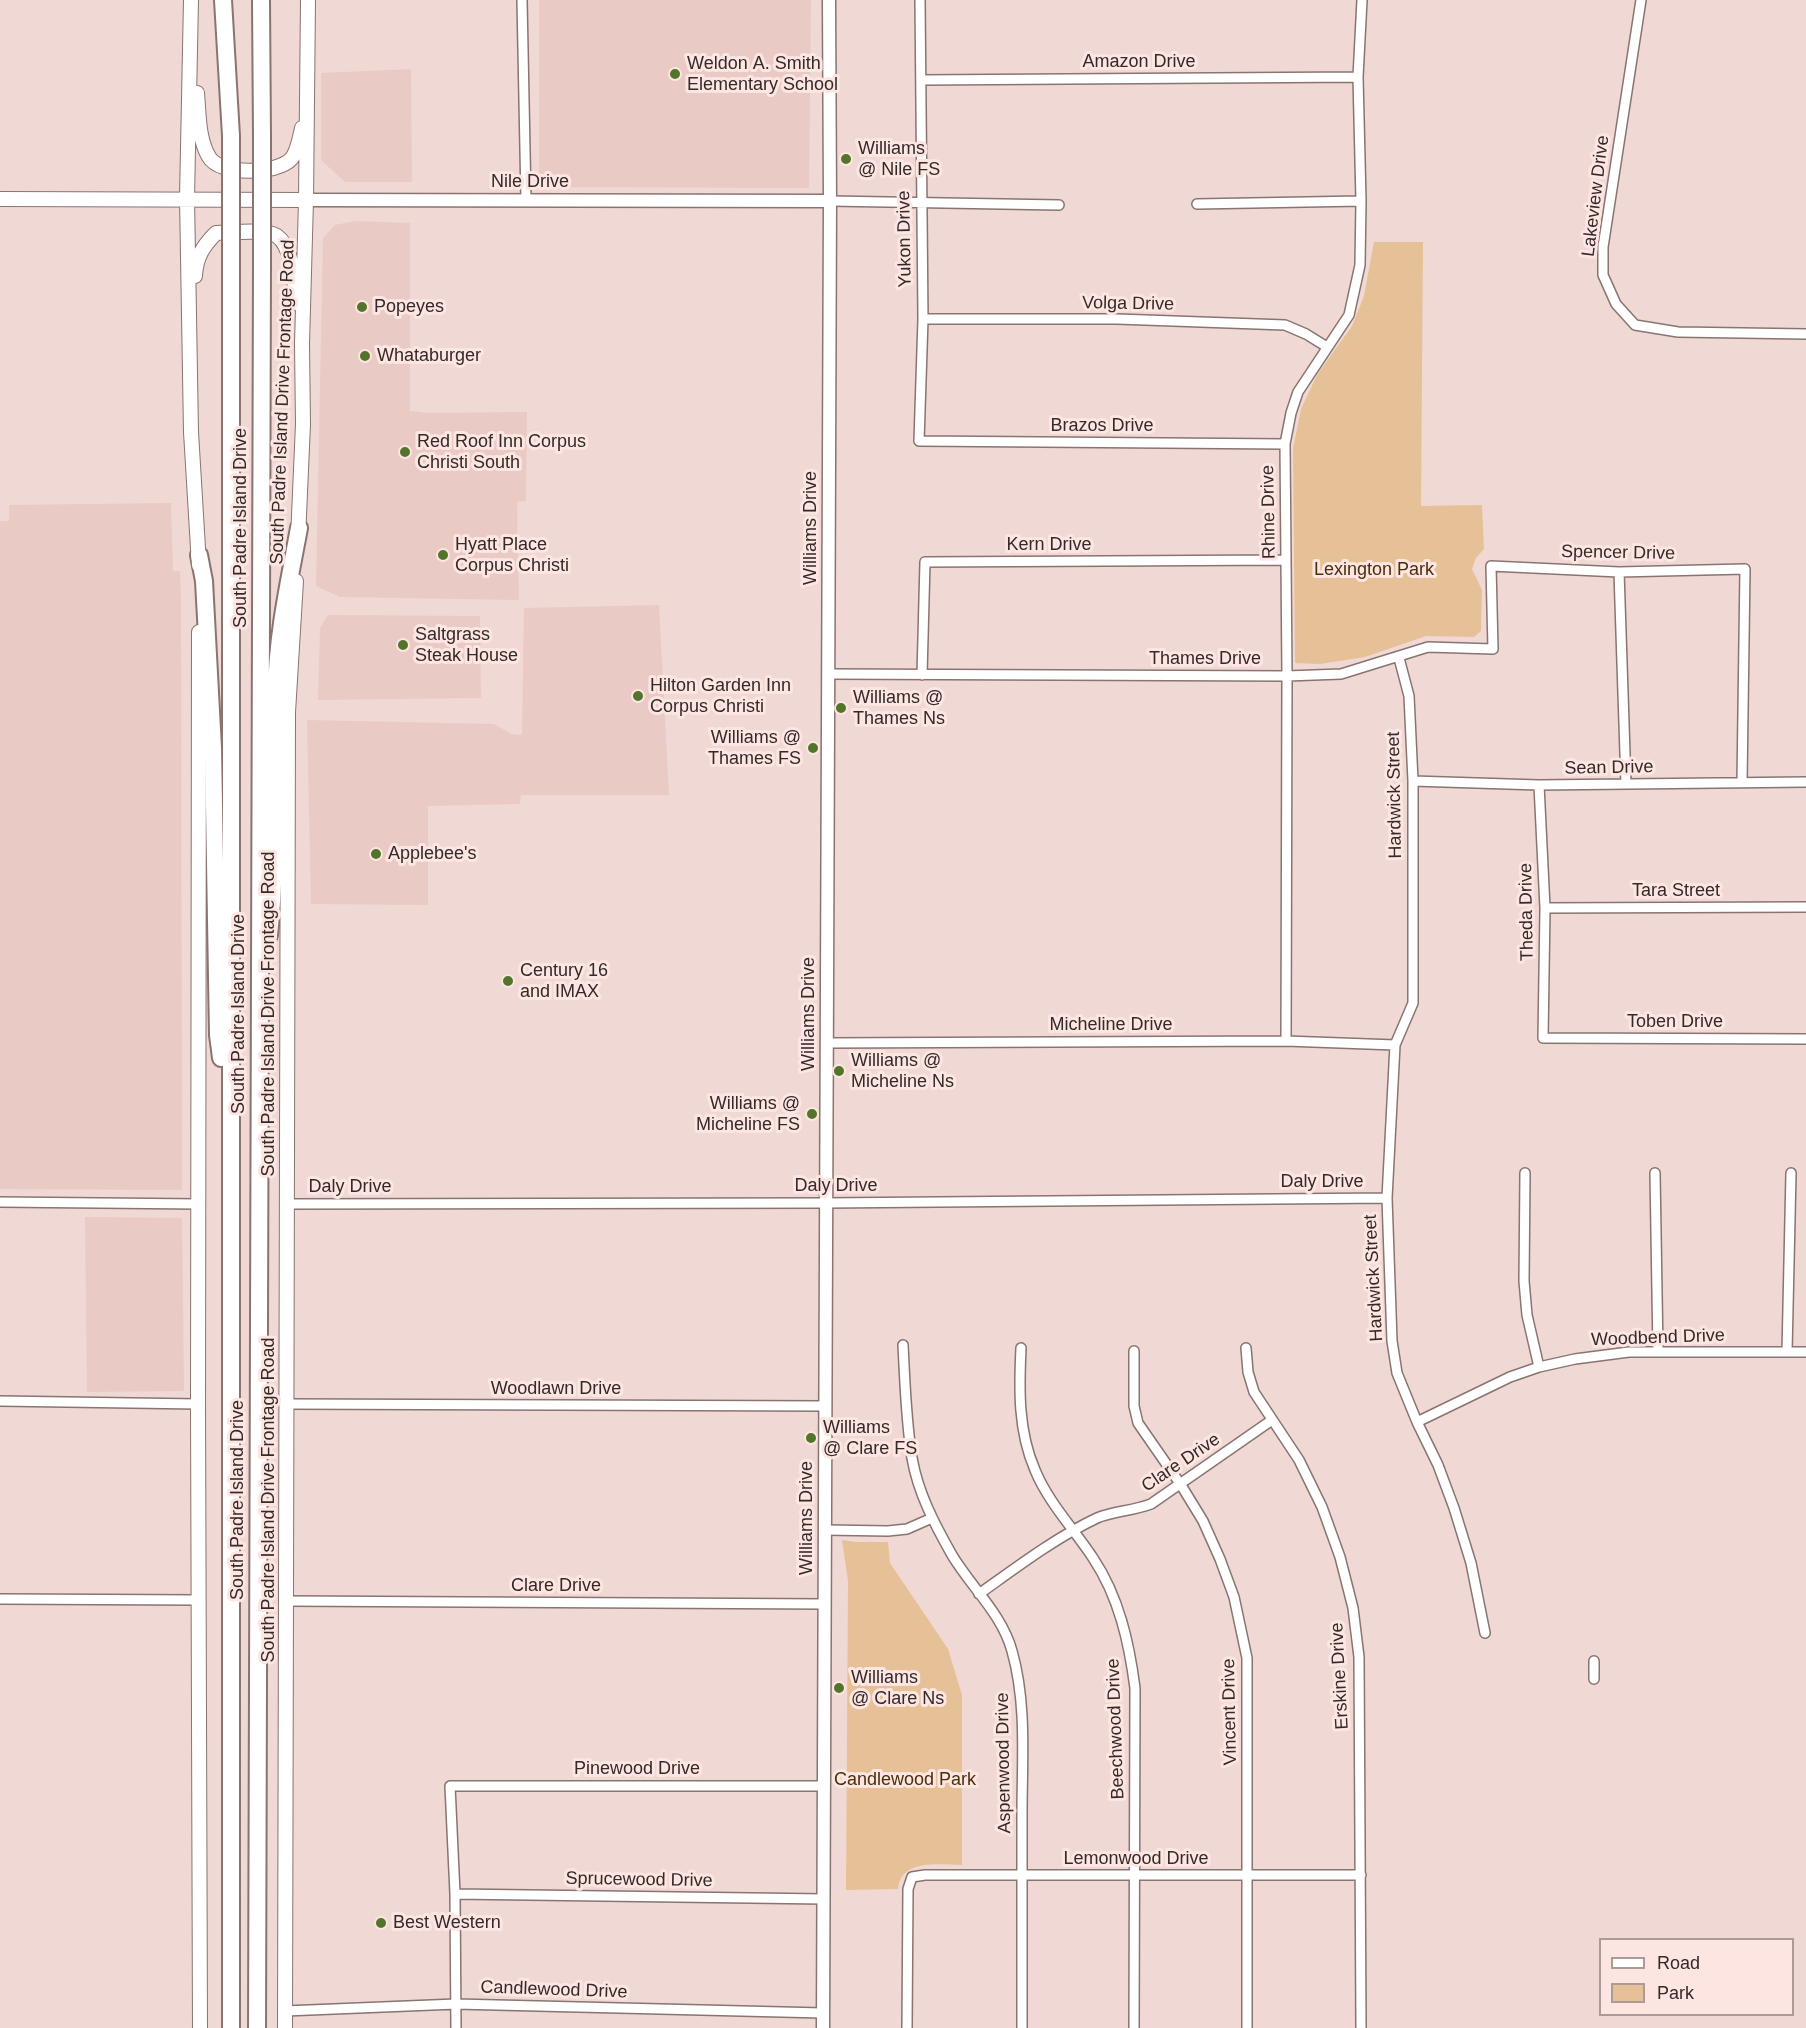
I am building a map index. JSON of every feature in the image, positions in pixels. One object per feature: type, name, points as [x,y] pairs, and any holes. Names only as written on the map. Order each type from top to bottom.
[{"type":"highway","points":[[223,0],[231,136]]},
{"type":"highway","name":"South Padre Island Drive","points":[[231,0],[231,2028]]},
{"type":"highway","name":"South Padre Island Drive","points":[[257,2028],[262,1]]},
{"type":"highway","points":[[259,1028],[270,929],[279,637],[299,528]]},
{"type":"highway","points":[[199,555],[204,581],[213,748],[218,1035],[230,1130]]},
{"type":"main road","name":"South Padre Island Drive Frontage Road","points":[[285,2028],[288,712],[303,460],[302,344],[308,0]]},
{"type":"main road","points":[[191,4],[201,138],[210,159],[218,166],[240,171],[278,168],[293,158],[307,104]]},
{"type":"main road","points":[[191,4],[187,198],[191,432],[199,555],[200,2028]]},
{"type":"main road","name":"Nile Drive","points":[[0,199],[306,200]]},
{"type":"main road","points":[[189,331],[195,263],[204,245],[216,233],[270,234],[278,237],[286,249],[291,264],[302,344]]},
{"type":"street","points":[[522,0],[526,200]]},
{"type":"street","name":"Williams Drive","points":[[823,2028],[829,0]]},
{"type":"street","name":"Yukon Drive","points":[[919,441],[922,319],[921,0]]},
{"type":"street","name":"Rhine Drive","points":[[1286,1041],[1285,444],[1291,412],[1298,392],[1349,315],[1360,265],[1358,77],[1362,0]]},
{"type":"street","name":"Lakeview Drive","points":[[1641,0],[1603,247],[1603,275],[1616,304],[1635,325],[1669,331],[1806,334]]},
{"type":"street","name":"Amazon Drive","points":[[921,80],[1358,77]]},
{"type":"street","name":"Nile Drive","points":[[306,200],[830,201],[1059,205]]},
{"type":"street","points":[[1197,204],[1361,201]]},
{"type":"street","name":"Volga Drive","points":[[922,319],[1117,319],[1285,325],[1327,347]]},
{"type":"street","name":"Brazos Drive","points":[[919,441],[1285,444]]},
{"type":"street","name":"Kern Drive","points":[[922,675],[925,562],[1286,560]]},
{"type":"street","name":"Thames Drive","points":[[828,674],[1287,676],[1341,674],[1399,658],[1428,647],[1493,649],[1491,566]]},
{"type":"street","name":"Spencer Drive","points":[[1491,566],[1619,572],[1745,569],[1742,782]]},
{"type":"street","points":[[1619,572],[1626,784]]},
{"type":"street","name":"Hardwick Street","points":[[1399,658],[1409,696],[1413,781],[1413,1003],[1395,1045],[1387,1198],[1394,1352],[1397,1373],[1454,1508],[1471,1563],[1485,1633]]},
{"type":"street","name":"Sean Drive","points":[[1413,781],[1539,785],[1806,782]]},
{"type":"street","name":"Theda Drive","points":[[1539,785],[1545,908],[1543,1038]]},
{"type":"street","name":"Tara Street","points":[[1545,908],[1806,907]]},
{"type":"street","name":"Toben Drive","points":[[1543,1038],[1806,1039]]},
{"type":"street","name":"Micheline Drive","points":[[827,1043],[1286,1041],[1395,1045]]},
{"type":"street","points":[[1524,1173],[1524,1281],[1527,1315],[1539,1367]]},
{"type":"street","points":[[1655,1173],[1658,1352]]},
{"type":"street","points":[[1788,1352],[1791,1173]]},
{"type":"street","name":"Daly Drive","points":[[286,1204],[826,1203],[1387,1198]]},
{"type":"street","points":[[0,1202],[199,1204]]},
{"type":"street","name":"Aspenwood Drive","points":[[903,1345],[912,1460],[932,1518],[953,1557],[999,1621],[1011,1648],[1019,1678],[1022,1739],[1022,2028]]},
{"type":"street","name":"Beechwood Drive","points":[[1021,1348],[1019,1398],[1023,1434],[1035,1471],[1094,1560],[1109,1587],[1121,1618],[1130,1652],[1135,1688],[1134,2028]]},
{"type":"street","name":"Erskine Drive","points":[[1246,1348],[1248,1372],[1254,1392],[1299,1460],[1322,1507],[1340,1557],[1353,1608],[1359,1657],[1361,2028]]},
{"type":"street","name":"Vincent Drive","points":[[1134,1351],[1134,1406],[1138,1423],[1203,1521],[1234,1597],[1248,1658],[1247,2028]]},
{"type":"street","name":"Woodbend Drive","points":[[1417,1422],[1481,1389],[1539,1367],[1605,1354],[1806,1352]]},
{"type":"street","points":[[0,1401],[198,1404]]},
{"type":"street","name":"Woodlawn Drive","points":[[287,1404],[826,1406]]},
{"type":"street","name":"Clare Drive","points":[[979,1594],[1047,1546],[1099,1517],[1138,1510],[1151,1504],[1272,1420]]},
{"type":"street","points":[[825,1530],[907,1529],[932,1518]]},
{"type":"street","points":[[0,1599],[199,1600]]},
{"type":"street","name":"Clare Drive","points":[[287,1601],[825,1604]]},
{"type":"street","points":[[1594,1661],[1594,1679]]},
{"type":"street","name":"Pinewood Drive","points":[[455,1894],[450,1786],[824,1786]]},
{"type":"street","name":"Lemonwood Drive","points":[[908,2028],[908,1889],[912,1877],[925,1875],[1135,1874],[1361,1875]]},
{"type":"street","points":[[455,1894],[456,2028]]},
{"type":"street","name":"Sprucewood Drive","points":[[455,1894],[824,1899]]},
{"type":"street","name":"Candlewood Drive","points":[[285,2011],[456,2004],[823,2013]]},
{"type":"shaded area","name":"Weldon A. Smith Elementary School","points":[[539,0],[811,0],[809,188],[539,187]]},
{"type":"shaded area","points":[[411,69],[412,182],[345,182],[321,160],[321,73]]},
{"type":"shaded area","points":[[355,221],[410,223],[410,411],[428,413],[527,412],[526,501],[517,502],[519,600],[340,597],[316,586],[323,238],[335,225]]},
{"type":"shaded area","points":[[171,503],[173,571],[180,571],[181,596],[182,1190],[0,1189],[0,521],[9,521],[9,505]]},
{"type":"shaded area","points":[[659,605],[669,795],[521,795],[520,804],[428,806],[428,905],[311,904],[307,720],[494,724],[512,734],[522,735],[524,608]]},
{"type":"shaded area","points":[[328,615],[480,616],[481,698],[318,700],[320,628]]},
{"type":"shaded area","points":[[85,1217],[182,1218],[184,1391],[87,1392]]},
{"type":"green space","name":"Lexington Park","points":[[1374,242],[1423,242],[1421,506],[1482,505],[1484,549],[1476,558],[1472,569],[1482,590],[1481,631],[1474,637],[1426,636],[1365,657],[1320,664],[1295,663],[1293,448],[1301,409],[1317,375],[1352,326],[1364,296]]},
{"type":"green space","name":"Candlewood Park","points":[[842,1540],[888,1542],[890,1563],[948,1649],[962,1695],[962,1865],[933,1864],[914,1868],[906,1872],[898,1889],[846,1890],[848,1581]]},
{"type":"place","name":"Weldon A. Smith Elementary School","points":[[675,74]]},
{"type":"place","name":"Williams @ Nile FS","points":[[846,159]]},
{"type":"place","name":"Popeyes","points":[[362,307]]},
{"type":"place","name":"Whataburger","points":[[365,356]]},
{"type":"place","name":"Red Roof Inn Corpus Christi South","points":[[405,452]]},
{"type":"place","name":"Hyatt Place Corpus Christi","points":[[443,555]]},
{"type":"place","name":"Saltgrass Steak House","points":[[403,645]]},
{"type":"place","name":"Hilton Garden Inn Corpus Christi","points":[[638,696]]},
{"type":"place","name":"Williams @ Thames Ns","points":[[841,708]]},
{"type":"place","name":"Williams @ Thames FS","points":[[813,748]]},
{"type":"place","name":"Applebee's","points":[[376,854]]},
{"type":"place","name":"Century 16 and IMAX","points":[[508,981]]},
{"type":"place","name":"Williams @ Micheline Ns","points":[[839,1071]]},
{"type":"place","name":"Williams @ Micheline FS","points":[[812,1114]]},
{"type":"place","name":"Williams @ Clare FS","points":[[811,1438]]},
{"type":"place","name":"Williams @ Clare Ns","points":[[839,1688]]},
{"type":"place","name":"Best Western","points":[[381,1923]]}]
